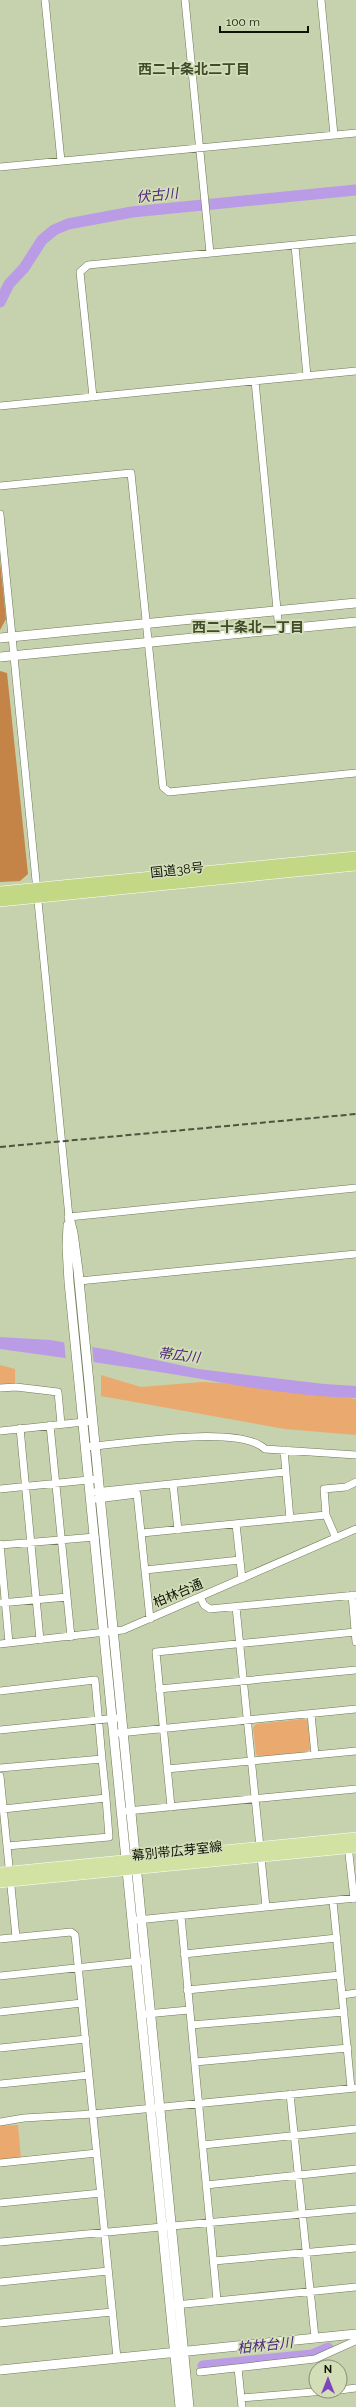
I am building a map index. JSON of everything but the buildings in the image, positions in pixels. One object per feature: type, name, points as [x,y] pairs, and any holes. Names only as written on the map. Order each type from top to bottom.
[{"type":"highway","name":"国道38号","points":[[0,901],[37,893],[356,857]]},
{"type":"highway","name":"国道38号","points":[[0,892],[37,893],[356,865]]},
{"type":"main road","name":"幕別帯広芽室線","points":[[5,1877],[352,1843]]},
{"type":"street","points":[[45,0],[60,161]]},
{"type":"street","points":[[185,0],[210,253]]},
{"type":"street","points":[[320,0],[334,135]]},
{"type":"street","points":[[0,168],[356,133]]},
{"type":"street","points":[[93,397],[80,272],[83,268],[88,265],[356,239]]},
{"type":"street","points":[[295,246],[307,376]]},
{"type":"street","points":[[0,406],[356,371]]},
{"type":"street","points":[[255,380],[280,630]]},
{"type":"street","points":[[0,486],[131,473],[163,787],[169,792],[356,773]]},
{"type":"street","points":[[0,514],[69,1217],[73,1233],[79,1281],[88,1370],[88,1421]]},
{"type":"street","points":[[0,638],[356,603]]},
{"type":"street","points":[[0,657],[356,622]]},
{"type":"street","points":[[69,1217],[356,1188]]},
{"type":"street","points":[[69,1217],[67,1247],[77,1369],[88,1421],[91,1447],[108,1633],[175,2305],[179,2352],[180,2407]]},
{"type":"street","points":[[69,1282],[356,1254]]},
{"type":"street","points":[[0,1388],[16,1386],[58,1392],[61,1424]]},
{"type":"street","points":[[0,1430],[88,1421]]},
{"type":"street","points":[[50,1425],[71,1636]]},
{"type":"street","points":[[20,1428],[40,1640]]},
{"type":"street","points":[[91,1447],[204,1435],[258,1442],[265,1448],[356,1455]]},
{"type":"street","points":[[284,1450],[290,1519]]},
{"type":"street","points":[[95,1496],[173,1484],[285,1472]]},
{"type":"street","points":[[0,1489],[94,1480]]},
{"type":"street","points":[[336,1538],[326,1515],[324,1489],[346,1487],[356,1482]]},
{"type":"street","points":[[173,1484],[178,1530]]},
{"type":"street","points":[[95,1496],[137,1494],[150,1618]]},
{"type":"street","points":[[95,1496],[95,1537],[108,1633]]},
{"type":"street","points":[[142,1533],[326,1515]]},
{"type":"street","points":[[236,1524],[242,1579]]},
{"type":"street","name":"柏林台通","points":[[0,1644],[108,1633],[150,1618],[356,1529]]},
{"type":"street","points":[[9,1643],[3,1602],[0,1545],[95,1537]]},
{"type":"street","points":[[145,1570],[240,1560]]},
{"type":"street","points":[[200,1597],[204,1605],[210,1609],[354,1595],[356,1642]]},
{"type":"street","points":[[3,1602],[67,1597]]},
{"type":"street","points":[[236,1607],[249,1721],[266,1907]]},
{"type":"street","points":[[170,1807],[156,1652],[355,1632]]},
{"type":"street","points":[[159,1689],[356,1670]]},
{"type":"street","points":[[0,1691],[95,1680],[109,1837],[7,1846]]},
{"type":"street","points":[[119,1733],[356,1710]]},
{"type":"street","points":[[310,1714],[315,1754]]},
{"type":"street","points":[[0,1730],[117,1718]]},
{"type":"street","points":[[167,1769],[356,1751]]},
{"type":"street","points":[[0,1768],[102,1759]]},
{"type":"street","points":[[0,1776],[3,1831],[7,1846],[5,1877],[16,1937]]},
{"type":"street","points":[[126,1811],[356,1789]]},
{"type":"street","points":[[3,1809],[106,1798]]},
{"type":"street","points":[[137,1921],[355,1898],[352,1843]]},
{"type":"street","points":[[0,2122],[55,2115],[93,2114],[354,2088],[342,1995],[333,1901]]},
{"type":"street","points":[[181,1916],[217,2300]]},
{"type":"street","points":[[0,1939],[71,1932],[76,1935],[117,2358]]},
{"type":"street","points":[[184,1954],[337,1938]]},
{"type":"street","points":[[0,1976],[141,1961]]},
{"type":"street","points":[[188,1990],[340,1974]]},
{"type":"street","points":[[342,1995],[356,1993]]},
{"type":"street","points":[[0,2012],[82,2004]]},
{"type":"street","points":[[146,2014],[189,2010]]},
{"type":"street","points":[[191,2026],[344,2012]]},
{"type":"street","points":[[0,2048],[86,2039]]},
{"type":"street","points":[[195,2062],[348,2048]]},
{"type":"street","points":[[0,2084],[89,2075]]},
{"type":"street","points":[[290,2094],[315,2338]]},
{"type":"street","points":[[203,2145],[356,2129]]},
{"type":"street","points":[[0,2163],[97,2154]]},
{"type":"street","points":[[206,2185],[356,2169]]},
{"type":"street","points":[[0,2203],[101,2193]]},
{"type":"street","points":[[0,2242],[356,2209]]},
{"type":"street","points":[[214,2262],[356,2248]]},
{"type":"street","points":[[0,2282],[108,2271]]},
{"type":"street","points":[[175,2305],[356,2287]]},
{"type":"street","points":[[0,2323],[112,2312]]},
{"type":"street","points":[[0,2370],[315,2338],[356,2339]]},
{"type":"street","points":[[200,2372],[320,2358],[356,2339]]},
{"type":"street","points":[[179,2352],[189,2407]]},
{"type":"street","points":[[238,2368],[242,2407]]},
{"type":"street","points":[[242,2398],[308,2392]]},
{"type":"shaded area","points":[[0,561],[6,619],[0,630]]},
{"type":"shaded area","points":[[0,671],[7,673],[28,874],[20,881],[0,882]]},
{"type":"shaded area","points":[[0,1337],[50,1340],[110,1350],[198,1369],[324,1384],[356,1386],[356,1398],[276,1391],[147,1370],[0,1349]]},
{"type":"shaded area","points":[[0,1365],[15,1369],[15,1383],[0,1384]]},
{"type":"shaded area","points":[[101,1375],[141,1387],[202,1382],[240,1384],[356,1399],[356,1435],[285,1429],[101,1396]]},
{"type":"shaded area","points":[[304,1719],[308,1721],[310,1749],[307,1752],[260,1757],[256,1754],[253,1727],[256,1724]]},
{"type":"shaded area","points":[[18,2125],[21,2159],[0,2161],[0,2126]]},
{"type":"pier","points":[[64,1341],[92,1345],[94,1365],[66,1361]]},
{"type":"waterway","name":"伏古川","points":[[0,302],[9,284],[24,268],[42,240],[54,230],[68,224],[132,212],[356,190]]},
{"type":"waterway","name":"柏林台川","points":[[203,2366],[312,2355],[328,2348]]},
{"type":"railway","points":[[0,1147],[356,1114]]},
{"type":"district","name":"西二十条北二丁目","points":[[194,69]]},
{"type":"district","name":"西二十条北一丁目","points":[[248,627]]},
{"type":"water label","name":"帯広川","points":[[179,1355]]}]
